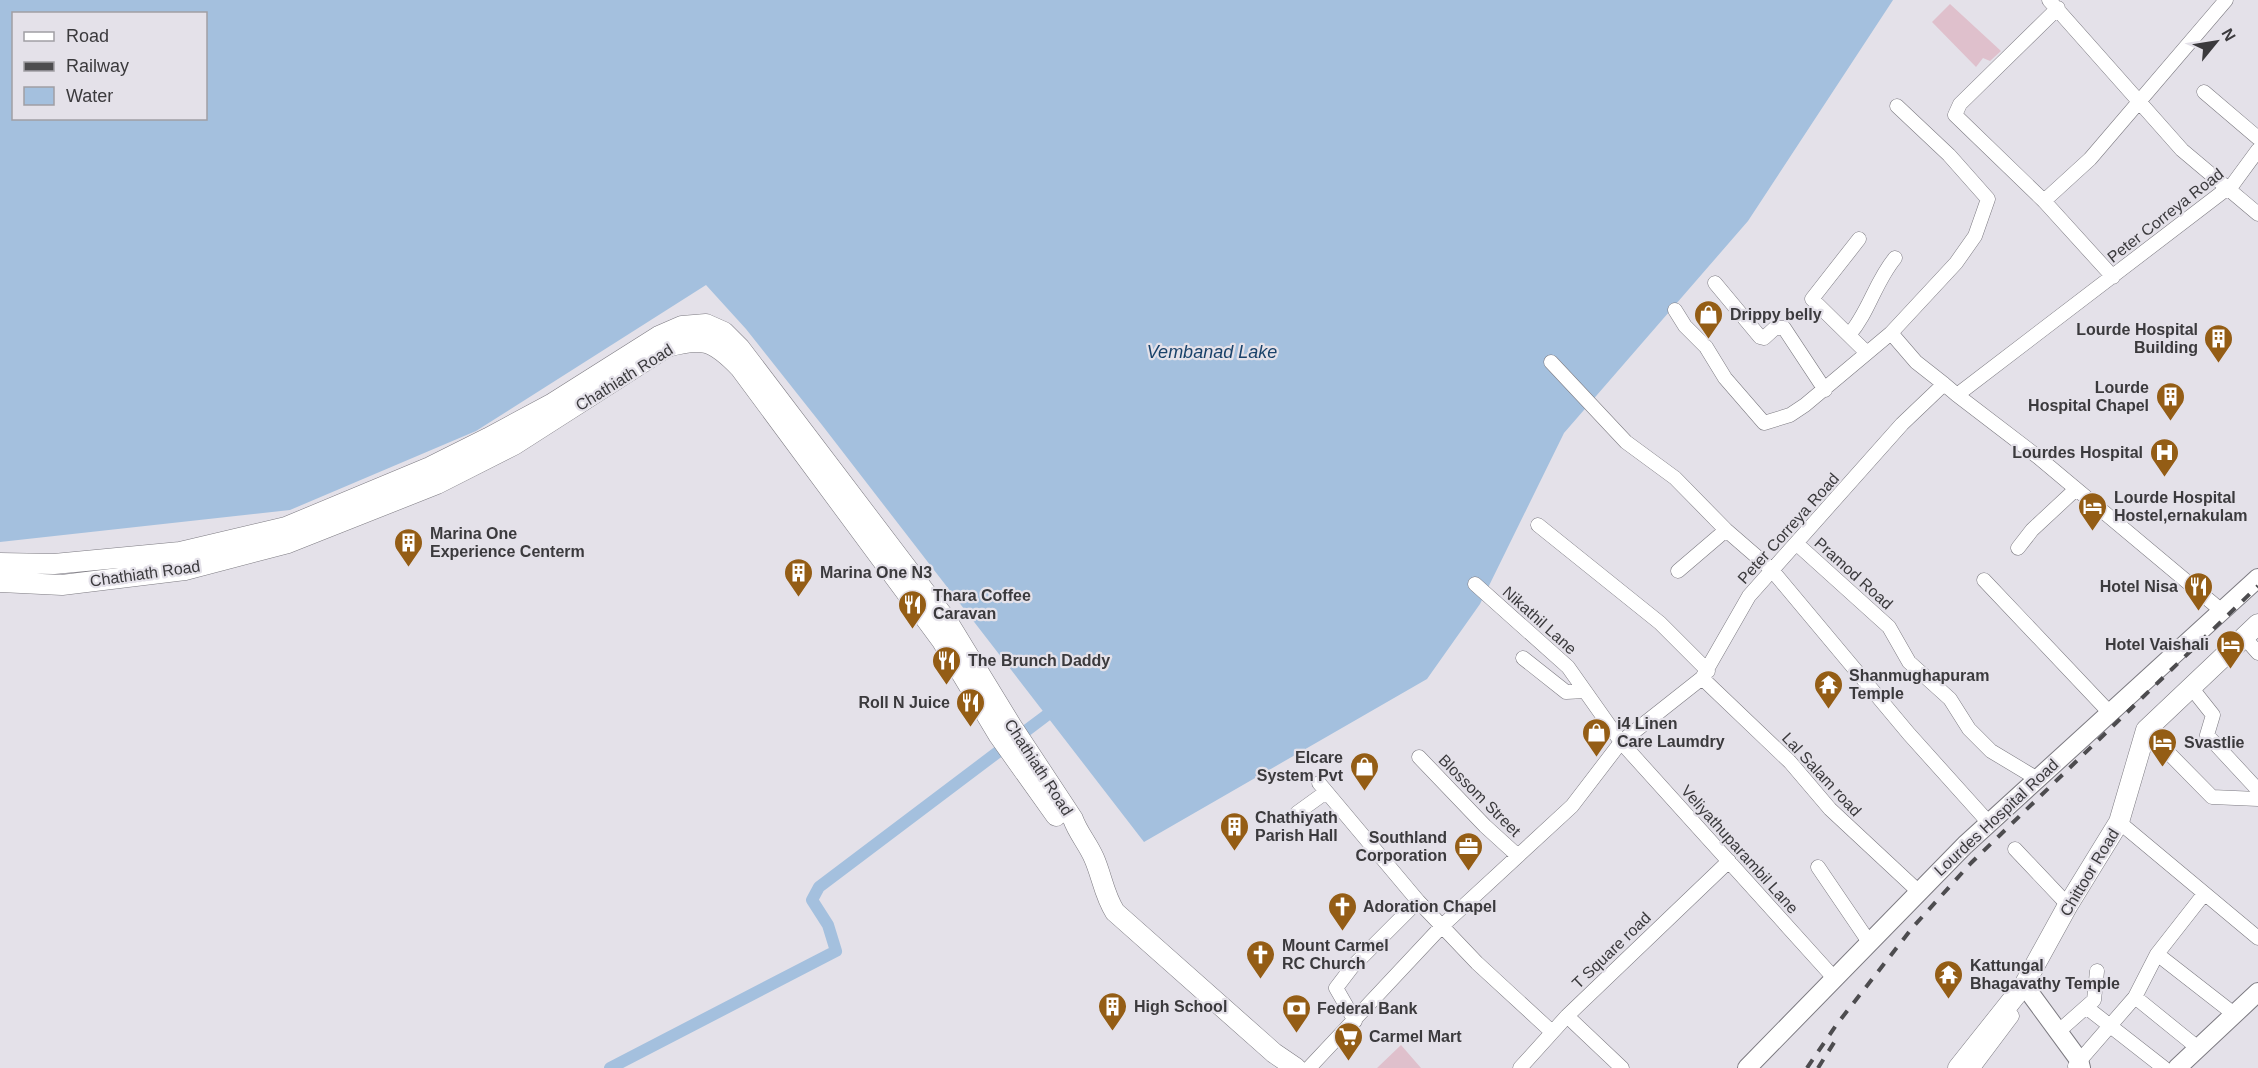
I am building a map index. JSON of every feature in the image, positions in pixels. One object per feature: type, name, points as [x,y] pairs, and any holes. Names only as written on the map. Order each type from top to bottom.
[{"type":"main road","name":"Chathiath Road","points":[[0,563],[54,564],[180,552],[286,527],[430,467],[488,438],[553,403],[659,336],[682,326],[706,324],[724,332],[740,348],[800,423],[948,622],[997,724]]},
{"type":"main road","name":"Chathiath Road","points":[[0,582],[62,585],[185,570],[288,543],[436,484],[514,445],[667,347],[691,340],[710,342],[740,368],[827,482],[942,641],[1025,767],[1068,811],[1079,834],[1094,856],[1106,898],[1115,912],[1274,1053],[1296,1068]]},
{"type":"main road","name":"Chittoor Road","points":[[1958,1068],[2024,986],[2068,905],[2119,822],[2146,730],[2190,686],[2251,631]]},
{"type":"street","points":[[2044,201],[2090,159],[2226,0]]},
{"type":"street","points":[[2114,277],[2044,201],[1955,115],[1960,104],[2053,4],[2182,150],[2258,214]]},
{"type":"street","points":[[2204,92],[2258,138]]},
{"type":"street","points":[[1675,310],[1685,326],[1706,347],[1725,378],[1764,423],[1790,415],[1825,390],[1891,333],[1956,263],[1975,236],[1988,199],[1949,155],[1897,106]]},
{"type":"street","name":"Peter Correya Road","points":[[1957,395],[2226,189],[2258,150]]},
{"type":"street","points":[[1859,239],[1812,299],[1868,353]]},
{"type":"street","points":[[1849,335],[1865,312],[1883,273],[1895,258]]},
{"type":"street","points":[[1715,283],[1760,338],[1764,338],[1776,328],[1784,328],[1825,390]]},
{"type":"street","points":[[1891,333],[1916,362],[2076,489],[2222,611]]},
{"type":"street","points":[[1551,362],[1626,442],[1675,478],[1726,530],[1771,569],[1909,734],[1989,823]]},
{"type":"street","name":"Peter Correya Road","points":[[1309,1068],[1442,926],[1572,806],[1621,742],[1705,675],[1749,596],[1771,569],[1797,544],[1902,424],[1944,384]]},
{"type":"street","points":[[2019,548],[2032,530],[2076,489]]},
{"type":"street","name":"Lal Salam road","points":[[1538,525],[1660,622],[1705,675],[1790,762],[1830,809],[1918,891]]},
{"type":"street","points":[[1678,571],[1726,530]]},
{"type":"street","name":"Pramod Road","points":[[1797,544],[1889,627],[1909,662],[1950,699],[1969,729],[1991,751],[2036,778]]},
{"type":"street","name":"Lourdes Hospital Road","points":[[1747,1068],[1918,891],[2036,778],[2258,578]]},
{"type":"street","points":[[1984,580],[2109,712]]},
{"type":"street","name":"Nikathil Lane","points":[[1475,584],[1568,667],[1621,742]]},
{"type":"street","points":[[2251,631],[2258,653]]},
{"type":"street","points":[[1523,658],[1566,692],[1585,691]]},
{"type":"street","points":[[2190,686],[2213,715],[2207,735],[2258,790]]},
{"type":"street","points":[[2146,730],[2212,797],[2258,800]]},
{"type":"street","name":"Veliyathuparambil Lane","points":[[1621,742],[1834,978]]},
{"type":"street","name":"Blossom Street","points":[[1419,757],[1485,826],[1518,856]]},
{"type":"street","points":[[1298,813],[1323,788],[1418,901],[1477,963],[1552,1032]]},
{"type":"street","points":[[2119,822],[2258,938]]},
{"type":"street","points":[[2015,849],[2068,905]]},
{"type":"street","name":"T Square road","points":[[1520,1068],[1567,1016],[1729,861]]},
{"type":"street","points":[[1818,867],[1869,942]]},
{"type":"street","points":[[2024,986],[2059,1031],[2078,1065],[2135,997],[2157,954],[2204,894]]},
{"type":"street","points":[[1355,1021],[1336,988],[1352,967],[1418,901]]},
{"type":"street","points":[[2157,954],[2234,1014]]},
{"type":"street","points":[[2059,1031],[2094,1000],[2097,971]]},
{"type":"street","points":[[2135,997],[2198,1048]]},
{"type":"street","points":[[2177,1068],[2234,1014],[2256,997]]},
{"type":"street","points":[[2086,1007],[2164,1068]]},
{"type":"street","points":[[1972,1068],[2012,1016],[2003,1011]]},
{"type":"street","points":[[1567,1016],[1622,1068]]},
{"type":"shaded area","points":[[1950,4],[2001,51],[1990,61],[1983,58],[1976,67],[1932,22]]},
{"type":"shaded area","points":[[1401,1045],[1421,1068],[1377,1068]]},
{"type":"water","name":"Vembanad Lake","points":[[0,0],[1893,0],[1748,221],[1564,433],[1480,604],[1427,679],[1144,842],[822,425],[746,329],[706,285],[476,431],[290,510],[0,542]]},
{"type":"waterway","points":[[610,1068],[836,951],[828,925],[812,900],[819,887],[1047,715]]},
{"type":"railway","points":[[1807,1068],[1837,1024],[1913,927],[1971,863],[2258,586]]},
{"type":"railway","points":[[1818,1068],[1835,1041]]},
{"type":"place","name":"Drippy belly","points":[[1709,340]]},
{"type":"place","name":"Lourde Hospital Building","points":[[2219,364]]},
{"type":"place","name":"Lourde Hospital Chapel","points":[[2170,422]]},
{"type":"place","name":"Lourdes Hospital","points":[[2164,478]]},
{"type":"place","name":"Lourde Hospital Hostel,ernakulam","points":[[2093,532]]},
{"type":"place","name":"Marina One Experience Centerm","points":[[409,568]]},
{"type":"place","name":"Marina One N3","points":[[799,598]]},
{"type":"place","name":"Hotel Nisa","points":[[2199,612]]},
{"type":"place","name":"Thara Coffee Caravan","points":[[912,630]]},
{"type":"place","name":"Hotel Vaishali","points":[[2230,670]]},
{"type":"place","name":"The Brunch Daddy","points":[[947,686]]},
{"type":"place","name":"Shanmughapuram Temple","points":[[1828,710]]},
{"type":"place","name":"Roll N Juice","points":[[971,728]]},
{"type":"place","name":"i4 Linen Care Laumdry","points":[[1596,758]]},
{"type":"place","name":"Svastlie","points":[[2163,768]]},
{"type":"place","name":"Elcare System Pvt","points":[[1364,792]]},
{"type":"place","name":"Chathiyath Parish Hall","points":[[1234,852]]},
{"type":"place","name":"Southland Corporation","points":[[1468,872]]},
{"type":"place","name":"Adoration Chapel","points":[[1342,932]]},
{"type":"place","name":"Mount Carmel RC Church","points":[[1261,980]]},
{"type":"place","name":"Kattungal Bhagavathy Temple","points":[[1949,1000]]},
{"type":"place","name":"High School","points":[[1113,1032]]},
{"type":"place","name":"Federal Bank","points":[[1296,1034]]},
{"type":"place","name":"Carmel Mart","points":[[1348,1062]]}]
